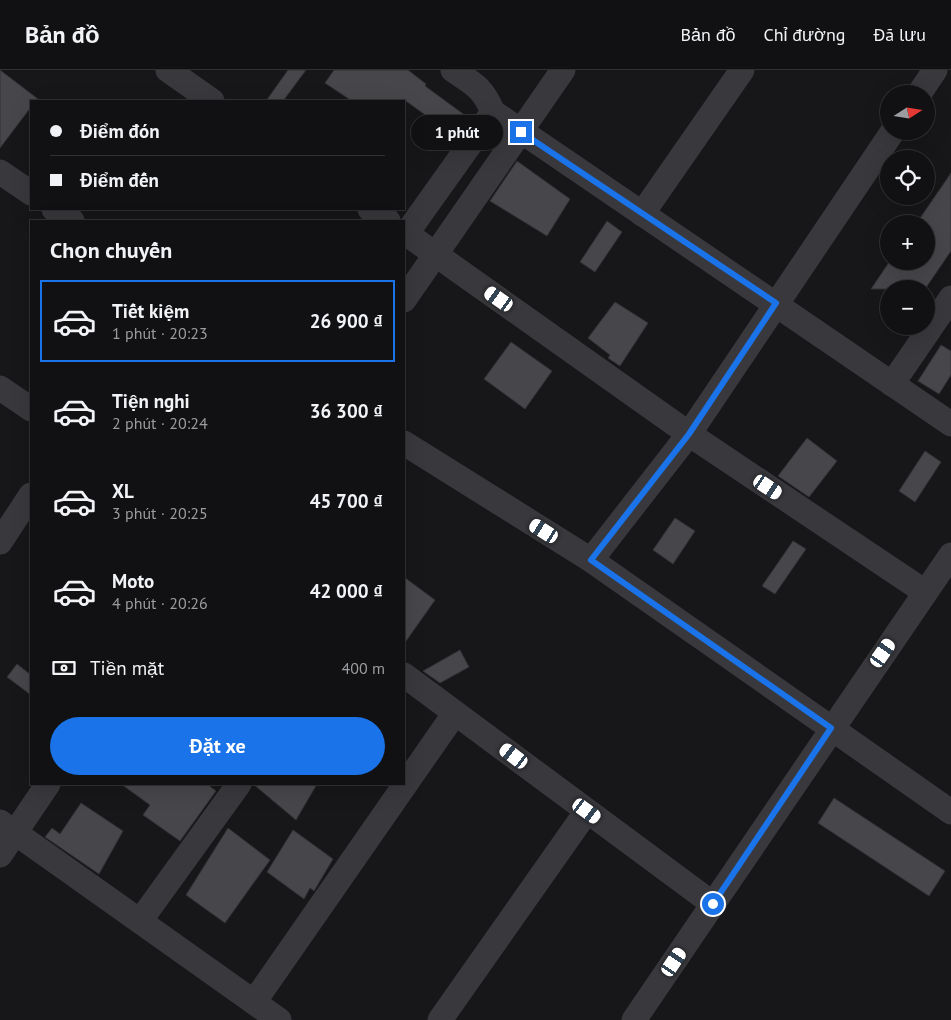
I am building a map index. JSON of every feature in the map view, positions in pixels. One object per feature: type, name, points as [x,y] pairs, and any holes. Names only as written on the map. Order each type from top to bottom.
[{"type":"street","points":[[168,70],[211,100]]},
{"type":"street","points":[[452,70],[479,87],[485,94],[493,112],[521,132],[776,303],[951,424]]},
{"type":"street","points":[[405,299],[563,70]]},
{"type":"street","points":[[642,214],[742,70]]},
{"type":"street","points":[[925,85],[935,70]]},
{"type":"street","points":[[405,225],[493,112]]},
{"type":"street","points":[[591,560],[689,434],[887,140]]},
{"type":"street","points":[[0,172],[30,192]]},
{"type":"street","points":[[56,210],[70,220]]},
{"type":"street","points":[[371,210],[385,220]]},
{"type":"street","points":[[405,234],[436,254],[689,434],[925,592]]},
{"type":"street","points":[[892,384],[951,298]]},
{"type":"street","points":[[0,388],[30,408]]},
{"type":"street","points":[[405,444],[591,560],[951,812]]},
{"type":"street","points":[[0,542],[30,497]]},
{"type":"street","points":[[634,1020],[831,728],[951,555]]},
{"type":"street","points":[[405,676],[713,904]]},
{"type":"street","points":[[405,785],[455,713]]},
{"type":"street","points":[[0,855],[8,828],[47,785]]},
{"type":"street","points":[[140,921],[238,785]]},
{"type":"street","points":[[254,1002],[405,785]]},
{"type":"street","points":[[440,1020],[587,811]]},
{"type":"street","points":[[8,828],[278,1020]]},
{"type":"building","points":[[0,70],[38,99],[30,100],[30,108],[0,148]]},
{"type":"building","points":[[288,70],[306,70],[284,100],[267,100]]},
{"type":"building","points":[[334,70],[408,70],[426,84],[425,86],[470,119],[457,138],[405,100],[350,100],[325,83]]},
{"type":"building","points":[[517,161],[570,199],[547,236],[490,201]]},
{"type":"building","points":[[951,173],[951,251],[931,280],[880,280],[880,289],[871,289],[884,270],[935,270],[935,215],[922,215],[929,205],[935,205],[935,196]]},
{"type":"building","points":[[607,221],[622,232],[595,272],[580,262]]},
{"type":"building","points":[[615,302],[648,323],[620,366],[608,358],[610,355],[588,338]]},
{"type":"building","points":[[511,342],[552,371],[525,409],[484,379]]},
{"type":"building","points":[[941,345],[951,351],[951,375],[939,394],[918,381]]},
{"type":"building","points":[[807,438],[837,461],[809,497],[778,476]]},
{"type":"building","points":[[925,451],[941,462],[915,502],[899,491]]},
{"type":"building","points":[[675,518],[695,531],[673,564],[653,550]]},
{"type":"building","points":[[793,541],[806,549],[775,594],[762,586]]},
{"type":"building","points":[[405,578],[435,600],[405,643]]},
{"type":"building","points":[[460,650],[469,667],[440,683],[423,671]]},
{"type":"building","points":[[17,664],[30,674],[30,694],[7,677]]},
{"type":"building","points":[[122,785],[208,785],[216,791],[180,841],[143,815],[150,805]]},
{"type":"building","points":[[254,785],[316,785],[296,820]]},
{"type":"building","points":[[834,798],[945,871],[929,896],[818,823]]},
{"type":"building","points":[[81,803],[123,831],[99,874],[45,837],[52,828],[60,834]]},
{"type":"building","points":[[228,828],[270,860],[225,923],[186,895]]},
{"type":"building","points":[[293,830],[333,859],[314,891],[310,888],[304,899],[267,872]]},
{"type":"route","points":[[521,132],[776,303],[689,434],[591,560],[831,728],[713,904]]}]
